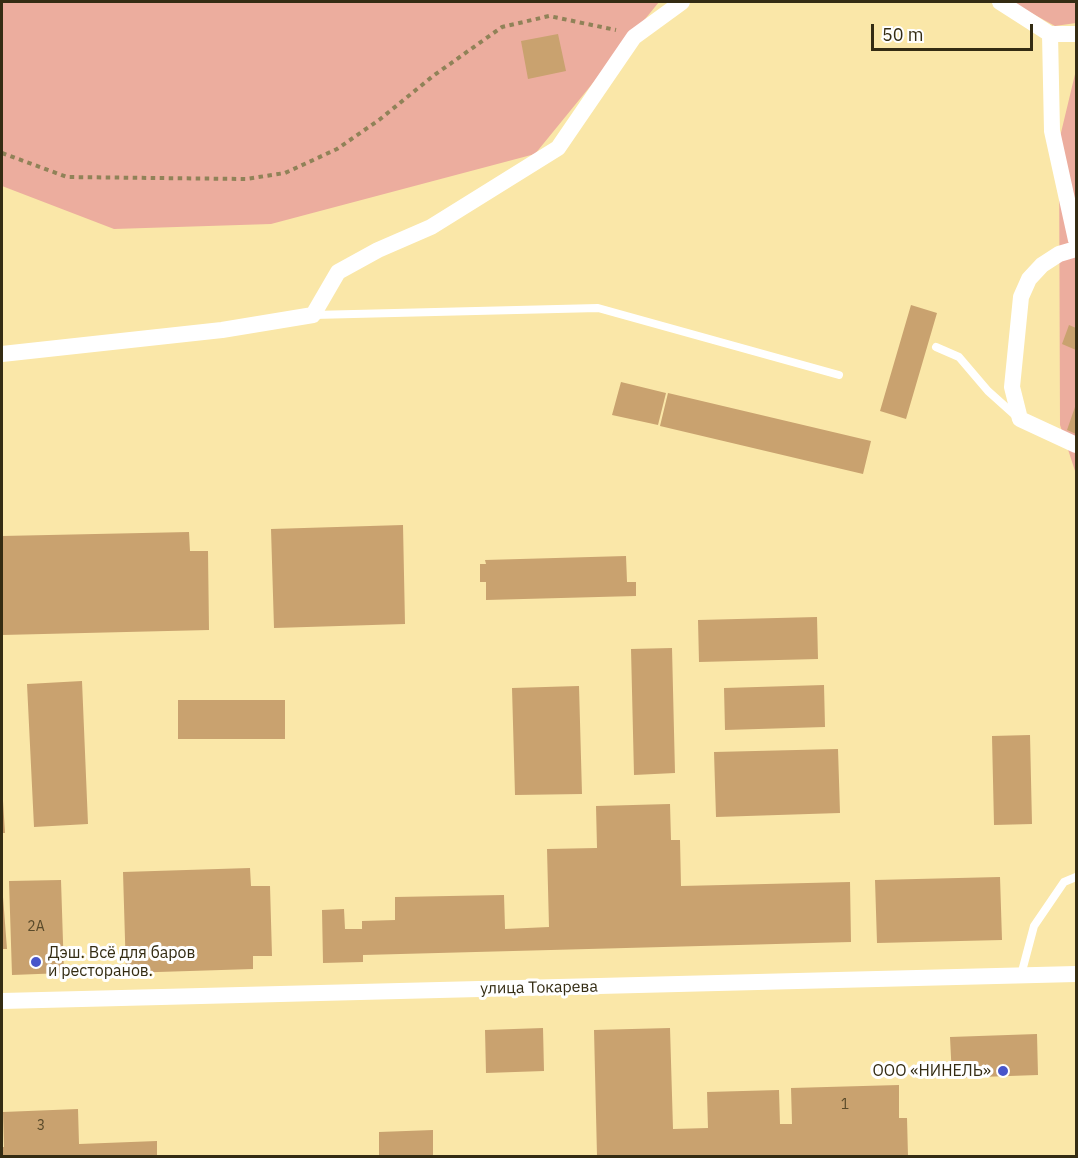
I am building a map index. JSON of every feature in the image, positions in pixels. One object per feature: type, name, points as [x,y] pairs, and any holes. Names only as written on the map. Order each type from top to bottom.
[{"type":"street","points":[[2,354],[222,330],[313,315],[338,272],[378,250],[431,227],[558,148],[633,38],[682,2]]},
{"type":"street","points":[[1000,2],[1050,34],[1077,34]]},
{"type":"street","points":[[1050,34],[1052,131],[1077,240]]},
{"type":"street","points":[[1077,249],[1059,254],[1042,265],[1029,279],[1021,297],[1012,387],[1020,419],[1077,446]]},
{"type":"street","name":"улица Токарева","points":[[2,1001],[1077,974]]},
{"type":"lane","points":[[313,315],[598,308],[839,375]]},
{"type":"lane","points":[[936,347],[959,357],[988,391],[1020,419]]},
{"type":"lane","points":[[1021,975],[1034,926],[1064,882],[1077,877]]},
{"type":"path","points":[[2,153],[67,177],[246,179],[285,173],[337,148],[380,120],[433,76],[502,27],[549,16],[613,28],[633,38]]},
{"type":"shaded area","points":[[2,2],[659,2],[535,154],[271,224],[114,229],[2,186]]},
{"type":"shaded area","points":[[1011,2],[1076,2],[1076,23],[1055,26]]},
{"type":"shaded area","points":[[1076,70],[1076,474],[1060,425],[1059,141]]},
{"type":"building","points":[[558,34],[566,71],[528,79],[521,41]]},
{"type":"building","points":[[911,305],[937,313],[906,419],[880,411]]},
{"type":"building","points":[[1069,325],[1076,328],[1076,350],[1062,344]]},
{"type":"building","points":[[621,382],[666,393],[658,425],[612,415]]},
{"type":"building","points":[[668,393],[871,441],[863,474],[660,426]]},
{"type":"building","points":[[1076,404],[1076,434],[1067,430]]},
{"type":"building","points":[[403,525],[405,624],[274,628],[271,529]]},
{"type":"building","points":[[189,532],[190,551],[208,551],[209,630],[2,635],[2,536]]},
{"type":"building","points":[[626,556],[627,582],[636,582],[636,596],[486,600],[486,582],[480,582],[480,564],[486,564],[485,560]]},
{"type":"building","points":[[817,617],[818,659],[699,662],[698,620]]},
{"type":"building","points":[[672,648],[675,773],[634,775],[631,649]]},
{"type":"building","points":[[82,681],[88,824],[34,827],[27,684]]},
{"type":"building","points":[[824,685],[825,727],[725,730],[724,688]]},
{"type":"building","points":[[579,686],[582,794],[515,795],[512,688]]},
{"type":"building","points":[[178,700],[285,700],[285,739],[178,739]]},
{"type":"building","points":[[1030,735],[1032,824],[994,825],[992,736]]},
{"type":"building","points":[[838,749],[840,813],[716,817],[714,752]]},
{"type":"building","points":[[3,801],[5,833],[2,833]]},
{"type":"building","points":[[670,804],[671,840],[680,840],[681,886],[850,882],[851,942],[363,955],[363,962],[323,963],[322,910],[344,909],[345,929],[362,929],[362,921],[395,920],[395,897],[504,895],[505,929],[549,927],[547,849],[597,848],[596,806]]},
{"type":"building","points":[[250,868],[251,886],[270,886],[272,956],[253,956],[253,969],[126,973],[123,872]]},
{"type":"building","points":[[1000,877],[1002,940],[877,943],[875,880]]},
{"type":"building","points":[[61,880],[64,973],[12,975],[9,881]]},
{"type":"building","points":[[2,884],[7,949],[2,949]]},
{"type":"building","points":[[543,1028],[544,1071],[486,1073],[485,1030]]},
{"type":"building","points":[[670,1028],[673,1129],[708,1128],[707,1092],[779,1090],[780,1124],[792,1124],[791,1088],[899,1085],[899,1118],[907,1118],[908,1156],[597,1156],[594,1030]]},
{"type":"building","points":[[1037,1034],[1038,1075],[952,1078],[950,1037]]},
{"type":"building","points":[[78,1109],[79,1144],[157,1141],[157,1156],[2,1156],[3,1112]]},
{"type":"building","points":[[433,1130],[433,1156],[379,1156],[379,1132]]},
{"type":"place","name":"Дэш. Всё для баров и ресторанов.","points":[[36,962]]},
{"type":"place","name":"ООО «НИНЕЛЬ»","points":[[1003,1071]]}]
